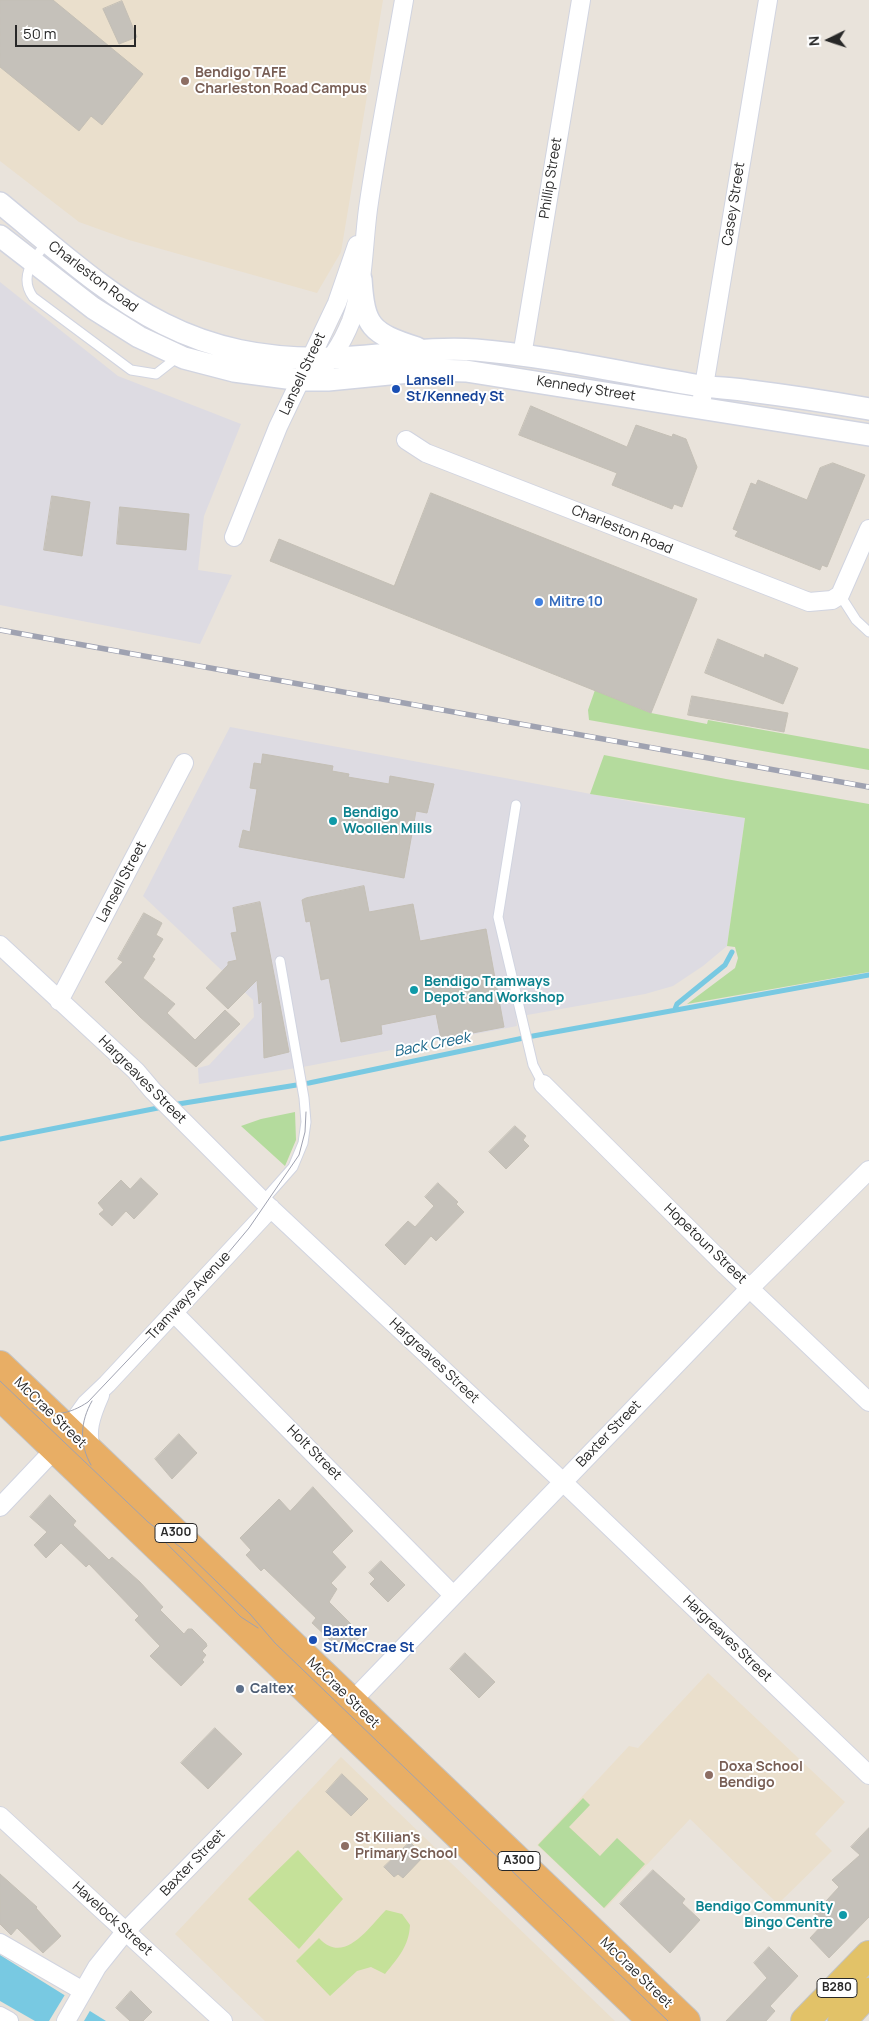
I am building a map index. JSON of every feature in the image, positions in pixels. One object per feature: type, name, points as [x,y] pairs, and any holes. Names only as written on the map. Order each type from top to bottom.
[{"type":"highway","name":"McCrae Street","points":[[0,1365],[62,1439],[344,1709],[686,2021]]},
{"type":"highway","name":"McCrae Street","points":[[0,1396],[62,1439],[99,1460],[652,2021]]},
{"type":"main road","name":"B280","points":[[805,2021],[869,1955]]},
{"type":"main road","name":"B280","points":[[842,2021],[869,1992]]},
{"type":"street","name":"Lansell Street","points":[[234,537],[278,427],[306,380],[333,358],[351,320],[361,279],[368,210],[404,0]]},
{"type":"street","name":"Phillip Street","points":[[522,356],[581,0]]},
{"type":"street","name":"Casey Street","points":[[700,408],[768,0]]},
{"type":"street","name":"Charleston Road","points":[[0,204],[130,307],[183,334],[239,352],[274,357],[310,358]]},
{"type":"street","name":"Lansell Street","points":[[306,380],[310,358],[347,278],[368,210]]},
{"type":"street","name":"Charleston Road","points":[[0,236],[113,321],[139,337],[179,356],[234,371],[306,380]]},
{"type":"street","points":[[361,279],[366,318],[372,326],[390,338],[424,350]]},
{"type":"street","name":"Kennedy Street","points":[[310,358],[333,358],[424,350],[476,350],[704,386],[791,396],[869,409]]},
{"type":"street","name":"Kennedy Street","points":[[306,380],[420,370],[466,371],[869,435]]},
{"type":"street","name":"Charleston Road","points":[[406,440],[426,452],[800,600],[816,603],[832,600],[840,595]]},
{"type":"street","points":[[840,595],[869,529]]},
{"type":"street","name":"Lansell Street","points":[[59,1001],[184,763]]},
{"type":"street","name":"Hargreaves Street","points":[[0,945],[136,1071],[267,1204],[563,1482],[869,1775]]},
{"type":"street","name":"Hopetoun Street","points":[[543,1084],[869,1402]]},
{"type":"street","name":"Baxter Street","points":[[66,2021],[101,1962],[125,1932],[344,1709],[750,1288],[869,1170]]},
{"type":"street","name":"Tramways Avenue","points":[[0,1507],[62,1439],[86,1404],[174,1313],[267,1204]]},
{"type":"street","name":"Holt Street","points":[[174,1313],[453,1595]]},
{"type":"street","name":"Tramways Avenue","points":[[99,1460],[90,1444],[89,1430],[94,1409],[107,1384]]},
{"type":"street","name":"Havelock Street","points":[[0,1816],[125,1932],[186,1984],[224,2021]]},
{"type":"street","points":[[0,1943],[80,1996]]},
{"type":"street","points":[[0,2016],[9,2021]]},
{"type":"lane","points":[[47,242],[28,268],[27,279],[33,297],[125,366],[145,373],[156,374],[179,356]]},
{"type":"lane","points":[[840,595],[856,620],[869,632]]},
{"type":"lane","points":[[516,805],[498,917],[519,1014],[536,1074],[543,1084]]},
{"type":"lane","points":[[267,1204],[299,1155],[306,1122],[304,1098],[280,961]]},
{"type":"shaded area","name":"Bendigo TAFE Charleston Road Campus","points":[[0,0],[383,0],[341,252],[317,293],[129,240],[79,222],[0,161]]},
{"type":"shaded area","points":[[0,282],[118,376],[241,424],[204,516],[198,570],[232,575],[200,644],[0,605]]},
{"type":"shaded area","points":[[230,727],[645,804],[745,818],[727,946],[703,966],[673,986],[645,994],[516,1017],[517,1026],[308,1066],[199,1084],[198,1068],[209,1065],[254,1017],[253,1000],[143,896]]},
{"type":"shaded area","name":"Doxa School Bendigo","points":[[708,1673],[845,1802],[815,1834],[832,1851],[778,1904],[690,1819],[605,1909],[537,1845],[629,1746],[638,1748]]},
{"type":"shaded area","name":"St Kilian's Primary School","points":[[341,1757],[615,2021],[265,2021],[175,1934]]},
{"type":"green space","points":[[595,690],[651,713],[707,724],[708,720],[869,749],[869,770],[589,720],[588,710]]},
{"type":"green space","points":[[604,755],[869,804],[869,972],[687,1004],[735,968],[738,958],[735,947],[727,946],[745,818],[590,794]]},
{"type":"green space","points":[[295,1112],[296,1140],[285,1166],[241,1126],[261,1119]]},
{"type":"green space","points":[[583,1798],[590,1805],[569,1827],[600,1856],[617,1838],[645,1864],[604,1908],[538,1845]]},
{"type":"green space","points":[[298,1850],[343,1899],[299,1949],[248,1899]]},
{"type":"green space","points":[[386,1910],[402,1914],[410,1925],[405,1946],[385,1974],[371,1967],[357,1971],[330,1996],[296,1961],[319,1938],[328,1946],[338,1948],[356,1941]]},
{"type":"water","points":[[0,1955],[106,2021],[35,2021],[0,2001]]},
{"type":"pier","points":[[66,1993],[91,2009],[84,2021],[49,2021]]},
{"type":"building","points":[[0,0],[53,0],[143,74],[102,125],[91,116],[79,131],[0,67]]},
{"type":"building","points":[[122,1],[137,37],[119,44],[103,9]]},
{"type":"building","points":[[531,406],[627,447],[636,425],[672,437],[673,434],[686,439],[697,467],[682,507],[674,504],[672,509],[612,485],[617,473],[519,435]]},
{"type":"building","points":[[833,463],[865,475],[827,567],[822,565],[820,570],[735,536],[738,531],[733,529],[751,483],[756,485],[758,480],[807,500],[820,468]]},
{"type":"building","name":"Mitre 10","points":[[431,493],[697,599],[651,713],[270,561],[279,539],[394,586]]},
{"type":"building","points":[[52,496],[90,502],[82,556],[44,550]]},
{"type":"building","points":[[120,507],[189,514],[186,550],[117,544]]},
{"type":"building","points":[[718,639],[764,658],[765,654],[798,668],[783,704],[705,673]]},
{"type":"building","points":[[692,696],[788,713],[784,732],[688,715]]},
{"type":"building","name":"Bendigo Woollen Mills","points":[[263,754],[333,766],[332,771],[349,774],[348,777],[389,784],[390,776],[434,784],[427,813],[416,811],[404,878],[239,847],[243,830],[250,832],[257,789],[250,788],[254,763],[261,764]]},
{"type":"building","name":"Bendigo Tramways Depot and Workshop","points":[[364,886],[369,912],[413,904],[420,941],[486,929],[504,1027],[441,1039],[436,1014],[381,1025],[382,1034],[341,1042],[329,978],[321,980],[310,921],[306,922],[302,900]]},
{"type":"building","points":[[260,902],[289,1052],[264,1058],[262,1001],[259,1004],[257,980],[228,1009],[206,988],[228,965],[228,962],[237,960],[231,933],[237,932],[233,908]]},
{"type":"building","points":[[144,913],[162,923],[156,935],[163,939],[152,957],[155,959],[143,978],[175,1004],[167,1013],[195,1040],[225,1010],[240,1024],[196,1067],[140,1017],[105,982],[123,962],[118,959]]},
{"type":"building","points":[[515,1126],[526,1136],[523,1140],[529,1146],[506,1169],[489,1152]]},
{"type":"building","points":[[141,1178],[158,1194],[134,1219],[126,1211],[112,1226],[99,1214],[104,1210],[98,1203],[121,1180],[130,1189]]},
{"type":"building","points":[[438,1183],[458,1202],[456,1204],[464,1212],[436,1241],[431,1236],[405,1265],[385,1245],[408,1221],[415,1227],[434,1206],[425,1197]]},
{"type":"building","points":[[179,1434],[197,1453],[172,1479],[155,1459]]},
{"type":"building","points":[[313,1487],[353,1531],[332,1552],[346,1567],[331,1583],[337,1589],[329,1602],[362,1635],[344,1653],[312,1623],[316,1618],[264,1568],[261,1571],[246,1555],[251,1550],[240,1538],[279,1499],[290,1511]]},
{"type":"building","points":[[50,1495],[76,1521],[73,1525],[109,1560],[112,1557],[140,1582],[163,1607],[160,1610],[184,1634],[188,1629],[192,1629],[206,1643],[207,1646],[202,1651],[206,1655],[202,1660],[204,1662],[181,1686],[150,1656],[160,1646],[135,1620],[139,1616],[89,1564],[86,1567],[61,1543],[46,1558],[34,1545],[47,1532],[30,1517]]},
{"type":"building","points":[[381,1561],[405,1585],[388,1602],[370,1584],[375,1579],[369,1573]]},
{"type":"building","points":[[465,1653],[495,1682],[479,1698],[450,1669]]},
{"type":"building","points":[[215,1728],[242,1754],[208,1789],[181,1763]]},
{"type":"building","points":[[342,1774],[368,1799],[351,1816],[326,1792]]},
{"type":"building","name":"Bendigo Community Bingo Centre","points":[[869,1828],[869,1917],[829,1958],[810,1938],[825,1922],[815,1913],[839,1887],[832,1880],[860,1855],[851,1847]]},
{"type":"building","points":[[410,1842],[424,1856],[403,1878],[398,1874],[394,1877],[384,1867]]},
{"type":"building","points":[[653,1870],[685,1899],[682,1903],[700,1920],[670,1953],[620,1904]]},
{"type":"building","points":[[0,1874],[37,1907],[61,1936],[43,1953],[17,1928],[11,1935],[0,1924]]},
{"type":"building","points":[[769,1947],[798,1976],[770,2006],[775,2011],[766,2021],[726,2021],[767,1978],[754,1963]]},
{"type":"building","points":[[131,1991],[152,2012],[143,2021],[130,2021],[116,2008]]},
{"type":"waterway","points":[[675,1009],[677,1004],[725,965],[732,952]]},
{"type":"waterway","name":"Back Creek","points":[[172,1105],[309,1083],[533,1036],[869,975]]},
{"type":"waterway","name":"Back Creek","points":[[0,1139],[163,1107]]},
{"type":"tram line","points":[[32,1408],[54,1414],[68,1412],[88,1402],[218,1265],[249,1228],[299,1155],[305,1132],[306,1112]]},
{"type":"tram line","points":[[0,1381],[148,1522],[184,1550],[250,1614],[275,1643],[668,2021]]},
{"type":"tram line","points":[[91,1465],[84,1449],[82,1433],[85,1417],[92,1401]]},
{"type":"tram line","points":[[159,1536],[241,1617],[258,1628]]},
{"type":"railway","points":[[0,630],[869,787]]},
{"type":"place","name":"Bendigo TAFE Charleston Road Campus","points":[[185,81]]},
{"type":"place","name":"Lansell St/Kennedy St","points":[[396,389]]},
{"type":"place","name":"Mitre 10","points":[[539,602]]},
{"type":"place","name":"Bendigo Woollen Mills","points":[[333,821]]},
{"type":"place","name":"Bendigo Tramways Depot and Workshop","points":[[414,990]]},
{"type":"place","name":"Baxter St/McCrae St","points":[[313,1640]]},
{"type":"place","name":"Caltex","points":[[240,1689]]},
{"type":"place","name":"Doxa School Bendigo","points":[[709,1775]]},
{"type":"place","name":"St Kilian's Primary School","points":[[345,1846]]},
{"type":"place","name":"Bendigo Community Bingo Centre","points":[[843,1915]]}]
